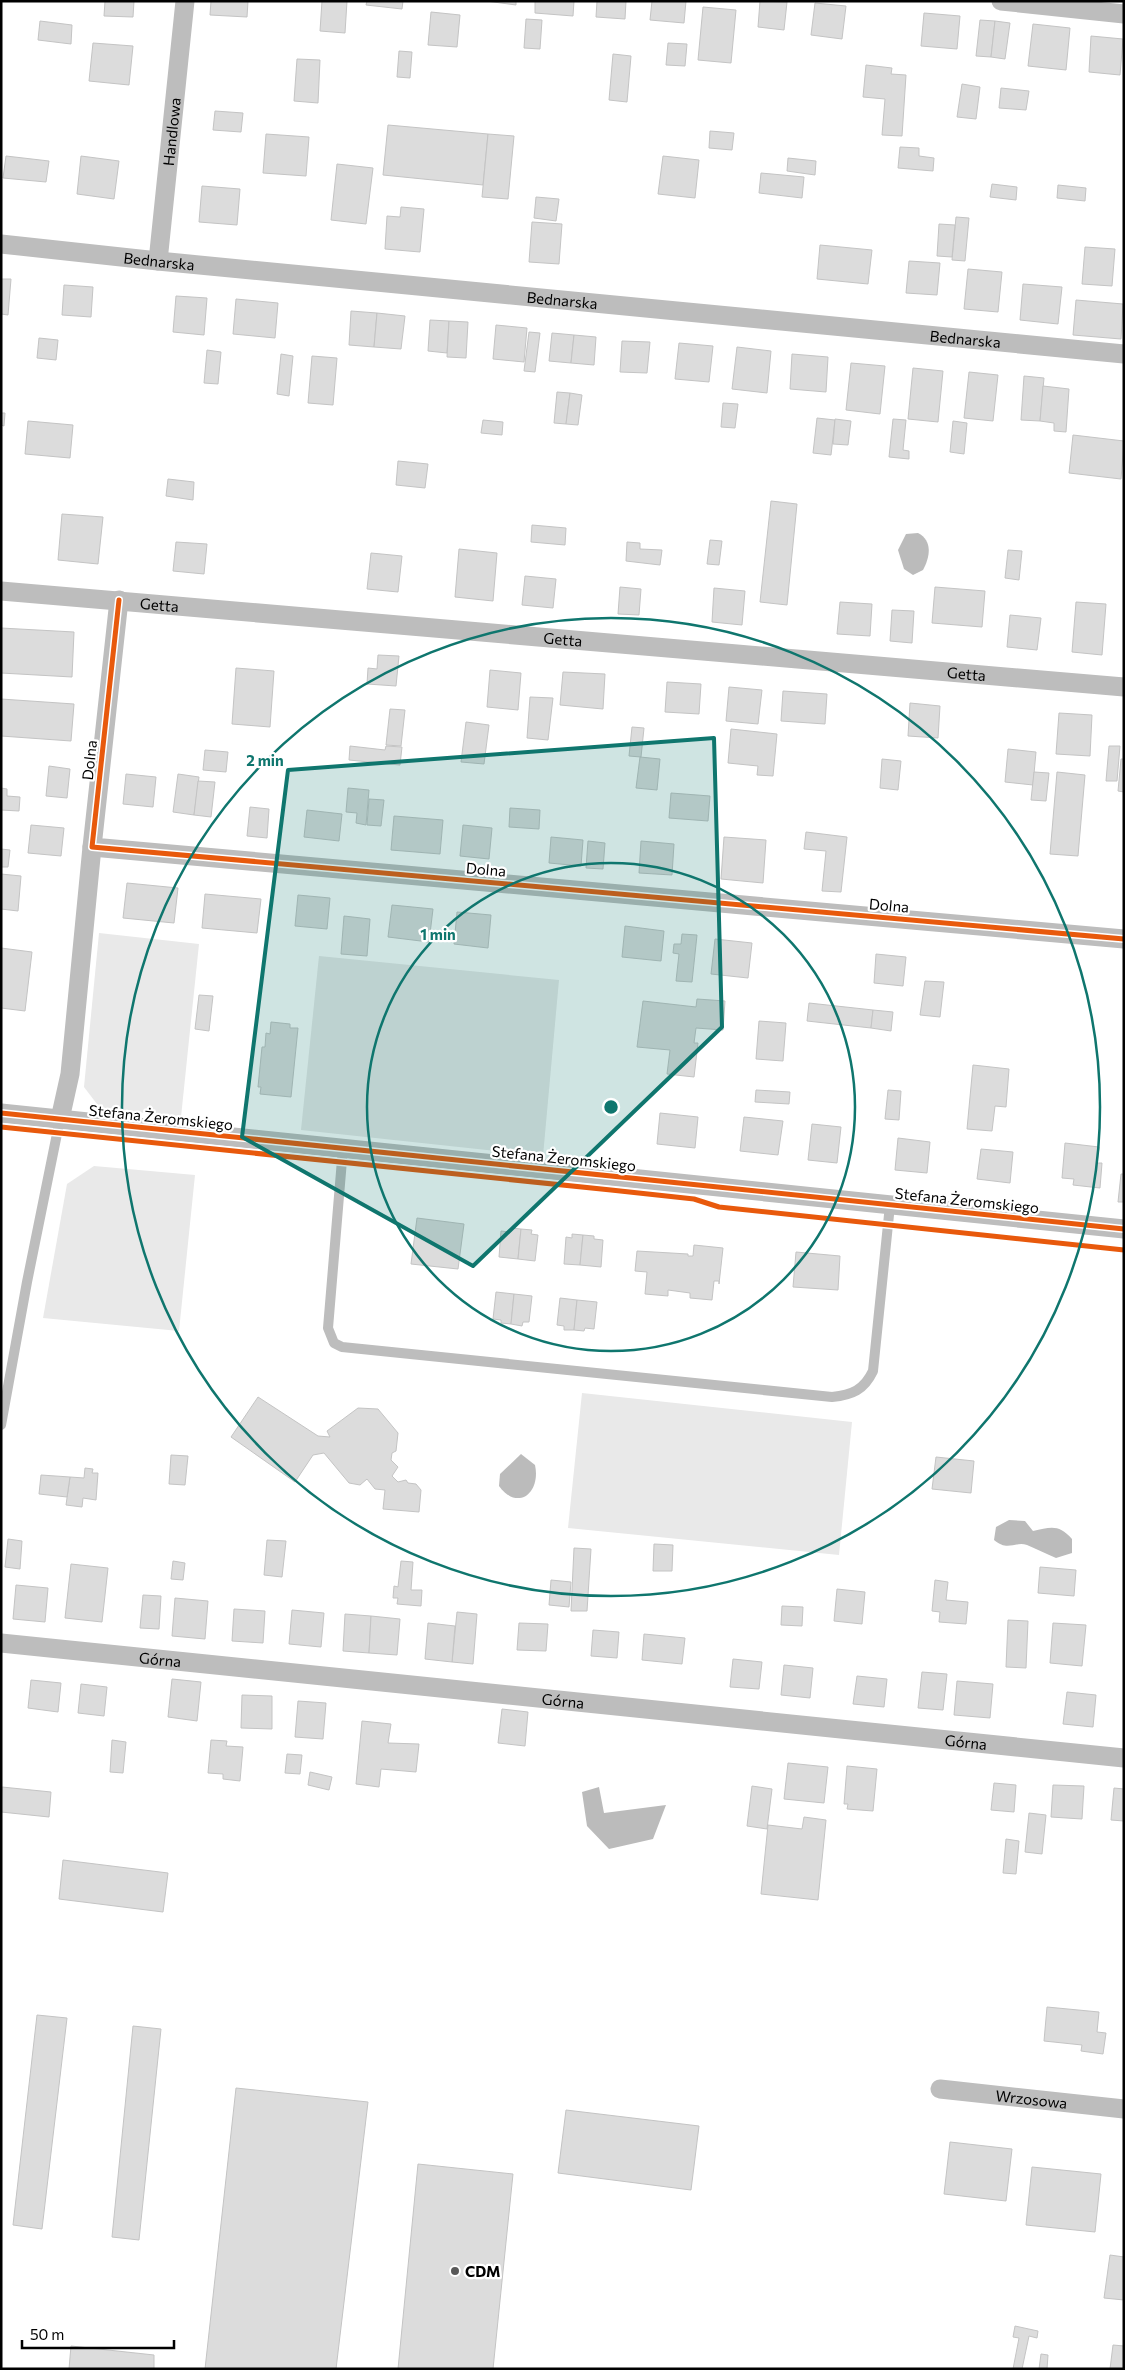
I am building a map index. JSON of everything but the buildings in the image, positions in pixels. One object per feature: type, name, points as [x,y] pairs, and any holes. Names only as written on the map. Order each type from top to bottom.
[{"type":"street","name":"Handlowa","points":[[158,261],[185,1]]},
{"type":"street","points":[[1001,1],[1124,14]]},
{"type":"street","name":"Bednarska","points":[[1,244],[158,261],[1124,354]]},
{"type":"street","name":"Getta","points":[[1,591],[1124,687]]},
{"type":"street","name":"Dolna","points":[[119,600],[92,847],[1124,938]]},
{"type":"street","points":[[60,1119],[70,1074],[92,847]]},
{"type":"street","name":"Stefana Żeromskiego","points":[[1,1113],[1124,1229]]},
{"type":"street","name":"Górna","points":[[1,1643],[1124,1758]]},
{"type":"street","name":"Wrzosowa","points":[[940,2089],[1124,2109]]},
{"type":"lane","points":[[1,1425],[26,1282],[60,1119]]},
{"type":"lane","points":[[343,1148],[328,1328],[334,1343],[342,1347],[832,1397],[845,1396],[858,1391],[867,1384],[873,1371],[890,1205]]},
{"type":"highlighted area","points":[[714,738],[722,1027],[473,1266],[242,1137],[288,770]]},
{"type":"shaded area","points":[[918,533],[926,540],[929,550],[923,570],[913,575],[904,569],[898,550],[906,534]]},
{"type":"shaded area","points":[[99,933],[199,944],[181,1117],[100,1108],[84,1087]]},
{"type":"shaded area","points":[[319,956],[559,980],[543,1156],[301,1130]]},
{"type":"shaded area","points":[[94,1166],[195,1175],[179,1331],[43,1318],[67,1184]]},
{"type":"shaded area","points":[[582,1393],[852,1422],[839,1555],[568,1528]]},
{"type":"shaded area","points":[[521,1454],[535,1465],[536,1475],[535,1483],[531,1490],[520,1498],[506,1494],[499,1486],[500,1474]]},
{"type":"shaded area","points":[[1009,1520],[1025,1521],[1033,1531],[1054,1528],[1063,1531],[1072,1539],[1072,1553],[1056,1558],[1027,1545],[1007,1546],[999,1543],[994,1540],[996,1527]]},
{"type":"shaded area","points":[[599,1787],[604,1813],[666,1805],[653,1839],[609,1849],[587,1826],[582,1792]]},
{"type":"cycle path","points":[[119,600],[92,847],[1124,939]]},
{"type":"cycle path","points":[[1,1113],[1124,1229]]},
{"type":"cycle path","points":[[1,1127],[694,1199],[719,1207],[1124,1250]]},
{"type":"place","name":"CDM","points":[[455,2271]]}]
